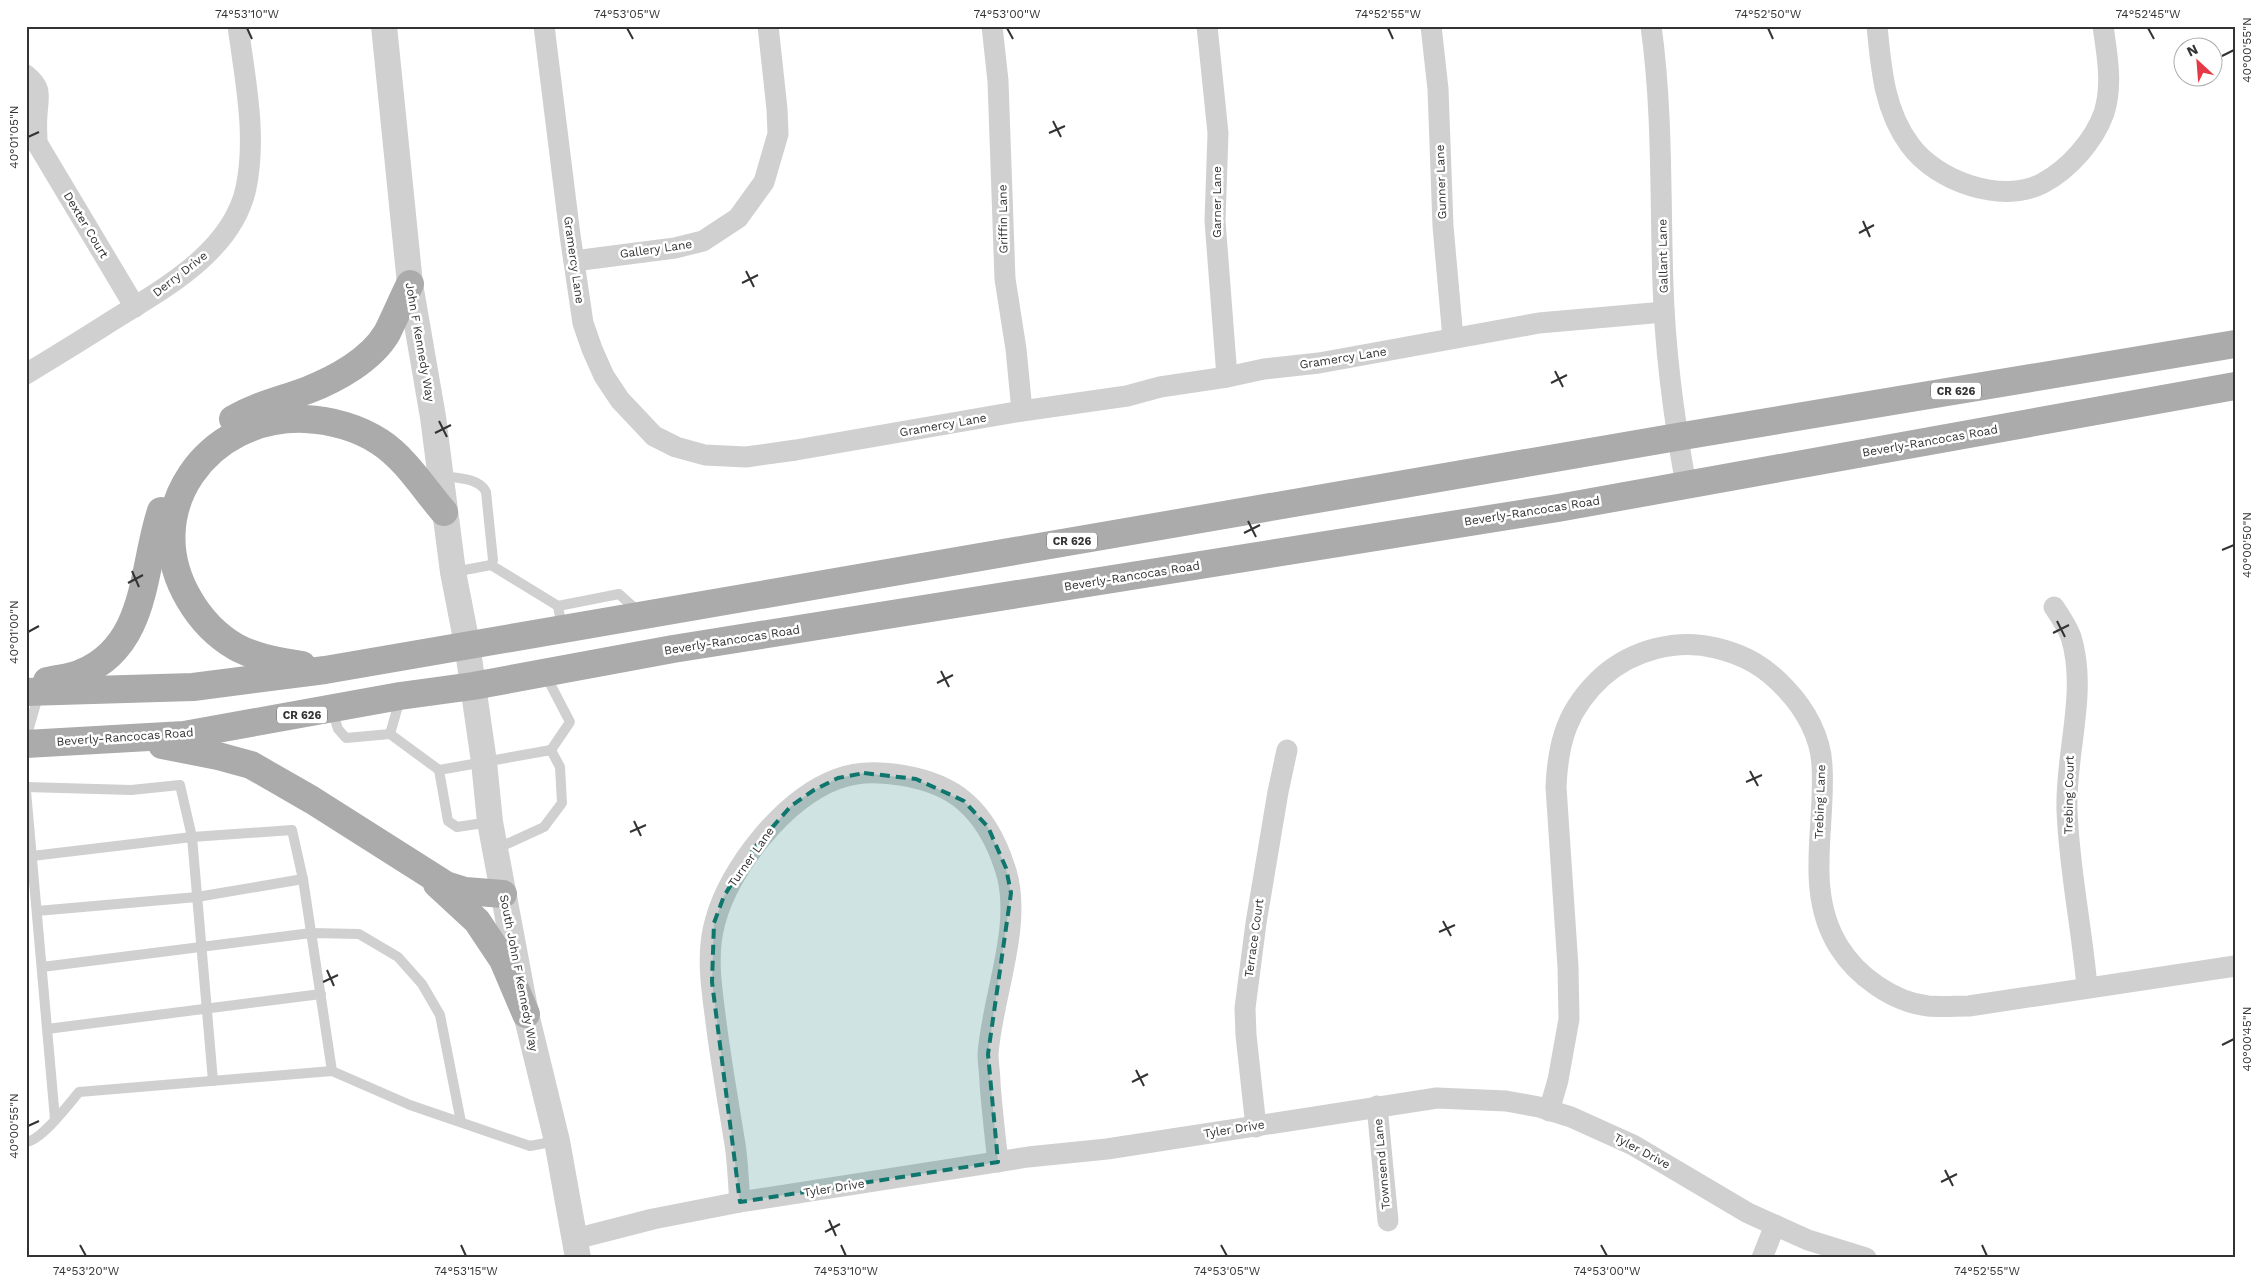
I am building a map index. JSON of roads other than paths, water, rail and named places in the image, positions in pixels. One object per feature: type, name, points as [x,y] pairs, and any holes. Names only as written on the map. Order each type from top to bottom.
[{"type":"main road","points":[[31,690],[80,674],[107,658],[127,633],[141,601],[156,524],[168,488],[186,457],[210,432],[240,415],[338,377],[364,358],[386,334],[410,284]]},
{"type":"main road","name":"CR 626","points":[[31,690],[193,687],[325,670],[467,644],[560,617],[642,615],[1677,437],[2235,344]]},
{"type":"main road","name":"Beverly-Rancocas Road","points":[[26,744],[184,735],[332,710],[400,696],[473,686],[544,672],[1686,485],[2235,386]]},
{"type":"main road","points":[[325,670],[266,659],[237,647],[214,631],[195,610],[180,585],[171,556],[171,524],[181,492],[198,464],[223,440],[254,425],[288,418],[322,420],[355,429],[396,454],[444,512]]},
{"type":"main road","points":[[131,738],[218,756],[251,765],[312,800],[446,885],[465,891],[503,894]]},
{"type":"main road","points":[[425,873],[477,921],[503,960],[526,1014]]},
{"type":"street","name":"Derry Drive","points":[[26,374],[135,308],[164,288],[206,255],[223,236],[237,214],[246,189],[250,137],[238,26]]},
{"type":"street","name":"John F Kennedy Way","points":[[384,26],[410,284],[433,417],[444,512],[473,686]]},
{"type":"street","name":"Gramercy Lane","points":[[544,26],[574,261],[584,323],[592,349],[604,376],[620,400],[654,436],[676,447],[705,455],[746,457],[856,441],[1022,411],[1127,396],[1264,369],[1319,363],[1453,338],[1567,320],[1664,312]]},
{"type":"street","name":"Gallery Lane","points":[[574,261],[675,248],[703,241],[738,218],[764,182],[778,134],[778,109],[768,26]]},
{"type":"street","name":"Griffin Lane","points":[[992,26],[998,81],[1005,279],[1016,349],[1022,411]]},
{"type":"street","name":"Garner Lane","points":[[1207,26],[1218,134],[1215,221],[1228,377]]},
{"type":"street","name":"Gunner Lane","points":[[1431,26],[1438,89],[1443,226],[1453,338]]},
{"type":"street","name":"Gallant Lane","points":[[1651,26],[1656,71],[1664,312],[1677,437],[1686,485]]},
{"type":"street","points":[[1877,26],[1883,83],[1898,126],[1910,146],[1928,164],[1948,178],[1970,186],[2018,190],[2042,183],[2080,154],[2094,134],[2104,113],[2109,90],[2103,26]]},
{"type":"street","name":"Dexter Court","points":[[26,75],[35,84],[39,93],[32,140],[135,308]]},
{"type":"street","name":"Trebing Court","points":[[2054,607],[2070,634],[2076,654],[2076,700],[2066,808],[2068,842],[2087,987]]},
{"type":"street","name":"Trebing Lane","points":[[1549,1111],[1558,1080],[1568,1019],[1568,967],[1556,787],[1557,759],[1564,733],[1574,709],[1590,688],[1609,671],[1631,657],[1656,648],[1681,644],[1707,646],[1732,652],[1754,661],[1775,677],[1792,695],[1806,715],[1817,738],[1822,764],[1818,871],[1821,897],[1827,922],[1839,947],[1856,968],[1876,985],[1901,999],[1927,1006],[1978,1005],[2235,966]]},
{"type":"street","name":"South John F Kennedy Way","points":[[473,686],[490,822],[503,894],[526,1014],[557,1141],[576,1248]]},
{"type":"street","name":"Terrace Court","points":[[1256,1126],[1246,1035],[1246,999],[1269,841],[1287,750]]},
{"type":"street","name":"Turner Lane","points":[[740,1202],[735,1142],[712,982],[710,952],[714,923],[724,896],[739,871],[755,847],[791,806],[814,790],[838,778],[864,773],[890,774],[916,779],[941,787],[964,800],[988,827],[1006,868],[1011,893],[1010,919],[988,1054],[998,1162]]},
{"type":"street","name":"Tyler Drive","points":[[576,1248],[653,1219],[740,1202],[998,1162],[1107,1149],[1377,1106],[1437,1098],[1454,1098],[1506,1101],[1571,1118],[1633,1145],[1748,1213],[1808,1240],[1866,1258]]},
{"type":"street","name":"Townsend Lane","points":[[1377,1106],[1388,1221]]},
{"type":"street","points":[[1762,1258],[1775,1225]]},
{"type":"lane","points":[[440,475],[478,483],[483,486],[486,492],[493,560],[491,565]]},
{"type":"lane","points":[[453,572],[491,565],[560,617]]},
{"type":"lane","points":[[439,770],[551,750],[570,722],[544,672]]},
{"type":"lane","points":[[26,738],[31,690]]},
{"type":"lane","points":[[390,734],[400,696]]},
{"type":"lane","points":[[332,710],[338,729],[346,738],[390,734],[439,770],[448,821],[456,827],[490,822]]},
{"type":"lane","points":[[495,850],[544,827],[562,803],[560,767],[551,750]]},
{"type":"lane","points":[[55,1118],[26,789],[131,790],[180,785],[192,837],[214,1081]]},
{"type":"lane","points":[[32,856],[192,837],[292,830],[303,880],[332,1070]]},
{"type":"lane","points":[[37,911],[197,897],[303,880]]},
{"type":"lane","points":[[42,967],[311,933],[359,934],[398,957],[422,984],[440,1015],[460,1122]]},
{"type":"lane","points":[[47,1029],[321,994]]},
{"type":"lane","points":[[26,1142],[31,1142],[80,1092],[332,1070],[410,1105],[530,1146],[557,1141]]}]
